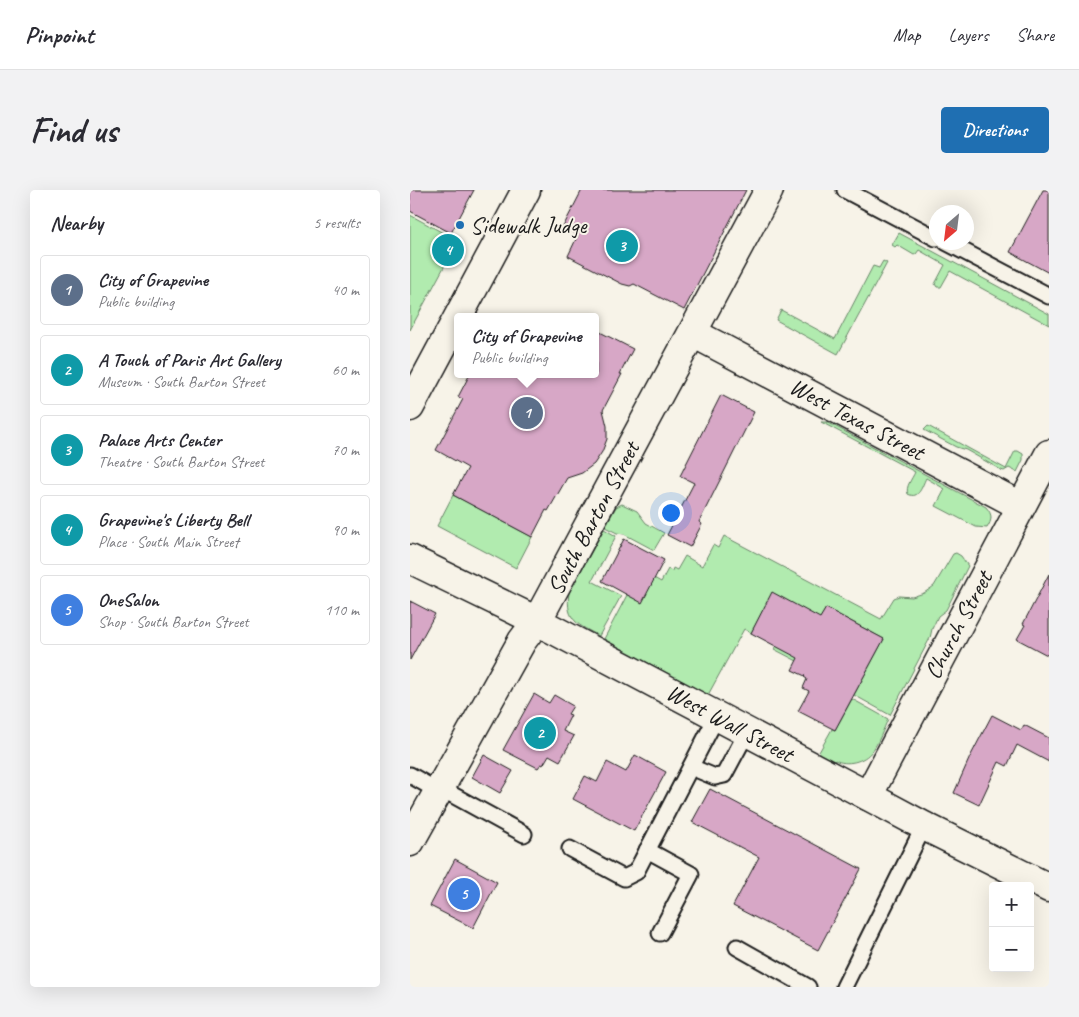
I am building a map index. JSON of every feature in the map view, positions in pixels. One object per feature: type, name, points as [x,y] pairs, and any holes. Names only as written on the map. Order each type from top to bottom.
[{"type":"street","points":[[460,313],[526,190]]},
{"type":"street","name":"South Barton Street","points":[[410,842],[522,641],[538,621],[769,190]]},
{"type":"street","points":[[410,407],[454,325]]},
{"type":"street","name":"West Texas Street","points":[[693,332],[1021,506]]},
{"type":"street","name":"Church Street","points":[[868,796],[1049,454]]},
{"type":"street","name":"West Wall Street","points":[[410,559],[538,621],[924,826],[1049,888]]},
{"type":"lane","points":[[845,190],[929,234]]},
{"type":"lane","points":[[961,250],[1049,296]]},
{"type":"lane","points":[[570,849],[624,878],[636,872],[717,716]]},
{"type":"lane","points":[[691,766],[715,777],[724,776],[747,732]]},
{"type":"lane","points":[[410,775],[524,834]]},
{"type":"lane","points":[[844,987],[924,826]]},
{"type":"lane","points":[[647,850],[691,874],[660,933]]},
{"type":"lane","points":[[737,947],[808,987]]},
{"type":"green space","points":[[410,215],[458,241],[410,330]]},
{"type":"green space","points":[[899,233],[1049,314],[1049,325],[950,271],[941,287],[937,287],[935,284],[945,265],[919,250],[914,255],[897,245],[895,247],[892,245]]},
{"type":"green space","points":[[883,261],[887,263],[838,354],[776,320],[781,310],[835,339],[873,266],[879,268]]},
{"type":"green space","points":[[821,422],[827,422],[986,507],[991,518],[987,528],[976,527],[936,506],[945,489],[926,478],[917,494],[908,494],[908,486],[915,472]]},
{"type":"green space","points":[[928,426],[1006,469],[1015,451],[1023,454],[1023,460],[1017,472],[1009,468],[1004,471],[1001,470],[966,450],[956,447],[924,430]]},
{"type":"green space","points":[[453,495],[532,537],[516,568],[437,526]]},
{"type":"green space","points":[[622,504],[637,511],[646,523],[664,533],[654,550],[624,534],[605,527],[616,507]]},
{"type":"green space","points":[[604,529],[616,536],[592,581],[621,596],[599,636],[575,621],[571,616],[568,602],[569,593]]},
{"type":"green space","points":[[724,536],[881,619],[894,598],[899,596],[912,597],[924,593],[934,586],[953,554],[956,553],[961,556],[968,566],[946,610],[938,616],[930,638],[890,715],[854,695],[884,639],[826,608],[797,661],[774,649],[797,606],[772,593],[751,633],[744,629],[708,695],[604,639],[627,595],[642,602],[654,578],[661,582],[668,569],[672,571],[673,568],[677,570],[685,556],[702,566],[713,545],[718,548]]},
{"type":"green space","points":[[852,699],[888,719],[869,755],[855,762],[844,763],[835,760],[833,762],[818,754],[832,729],[835,730]]},
{"type":"building","points":[[410,190],[474,190],[451,233],[410,211]]},
{"type":"building","points":[[582,190],[746,190],[684,310],[634,284],[630,286],[622,284],[568,256],[578,235],[563,227]]},
{"type":"building","points":[[1043,190],[1049,190],[1049,273],[1010,252]]},
{"type":"building","points":[[599,332],[633,349],[603,410],[607,426],[607,439],[602,452],[594,464],[582,473],[567,478],[548,511],[546,510],[532,537],[453,495],[468,468],[436,450],[463,399],[458,397],[468,378],[599,378]]},
{"type":"building","points":[[721,395],[754,412],[699,522],[702,524],[690,547],[667,535],[694,483],[680,476]]},
{"type":"building","points":[[624,539],[664,560],[642,603],[602,581]]},
{"type":"building","points":[[1049,574],[1049,656],[1017,639]]},
{"type":"building","points":[[772,592],[820,618],[826,608],[884,639],[835,730],[798,711],[809,691],[803,688],[807,679],[805,676],[792,670],[798,658],[751,633]]},
{"type":"building","points":[[410,601],[435,614],[410,660]]},
{"type":"building","points":[[534,694],[549,703],[554,695],[573,706],[568,714],[571,715],[563,731],[574,736],[560,761],[549,755],[543,765],[541,764],[538,768],[503,750]]},
{"type":"building","points":[[992,715],[1021,730],[1024,725],[1049,738],[1049,762],[1017,745],[1007,766],[999,762],[979,805],[954,793]]},
{"type":"building","points":[[484,755],[513,771],[500,793],[472,777]]},
{"type":"building","points":[[635,755],[666,772],[634,831],[573,799],[585,776],[597,782],[607,762],[626,772]]},
{"type":"building","points":[[710,789],[861,869],[818,950],[733,906],[759,857],[692,822]]},
{"type":"building","points":[[455,859],[497,882],[473,928],[430,906]]},
{"type":"place","name":"Sidewalk Judge","points":[[460,225]]},
{"type":"place","name":"Palace Arts Center","points":[[622,246]]},
{"type":"place","name":"Grapevine's Liberty Bell","points":[[448,250]]},
{"type":"place","name":"City of Grapevine","points":[[527,413]]},
{"type":"place","name":"A Touch of Paris Art Gallery","points":[[540,733]]},
{"type":"place","name":"OneSalon","points":[[464,894]]}]
